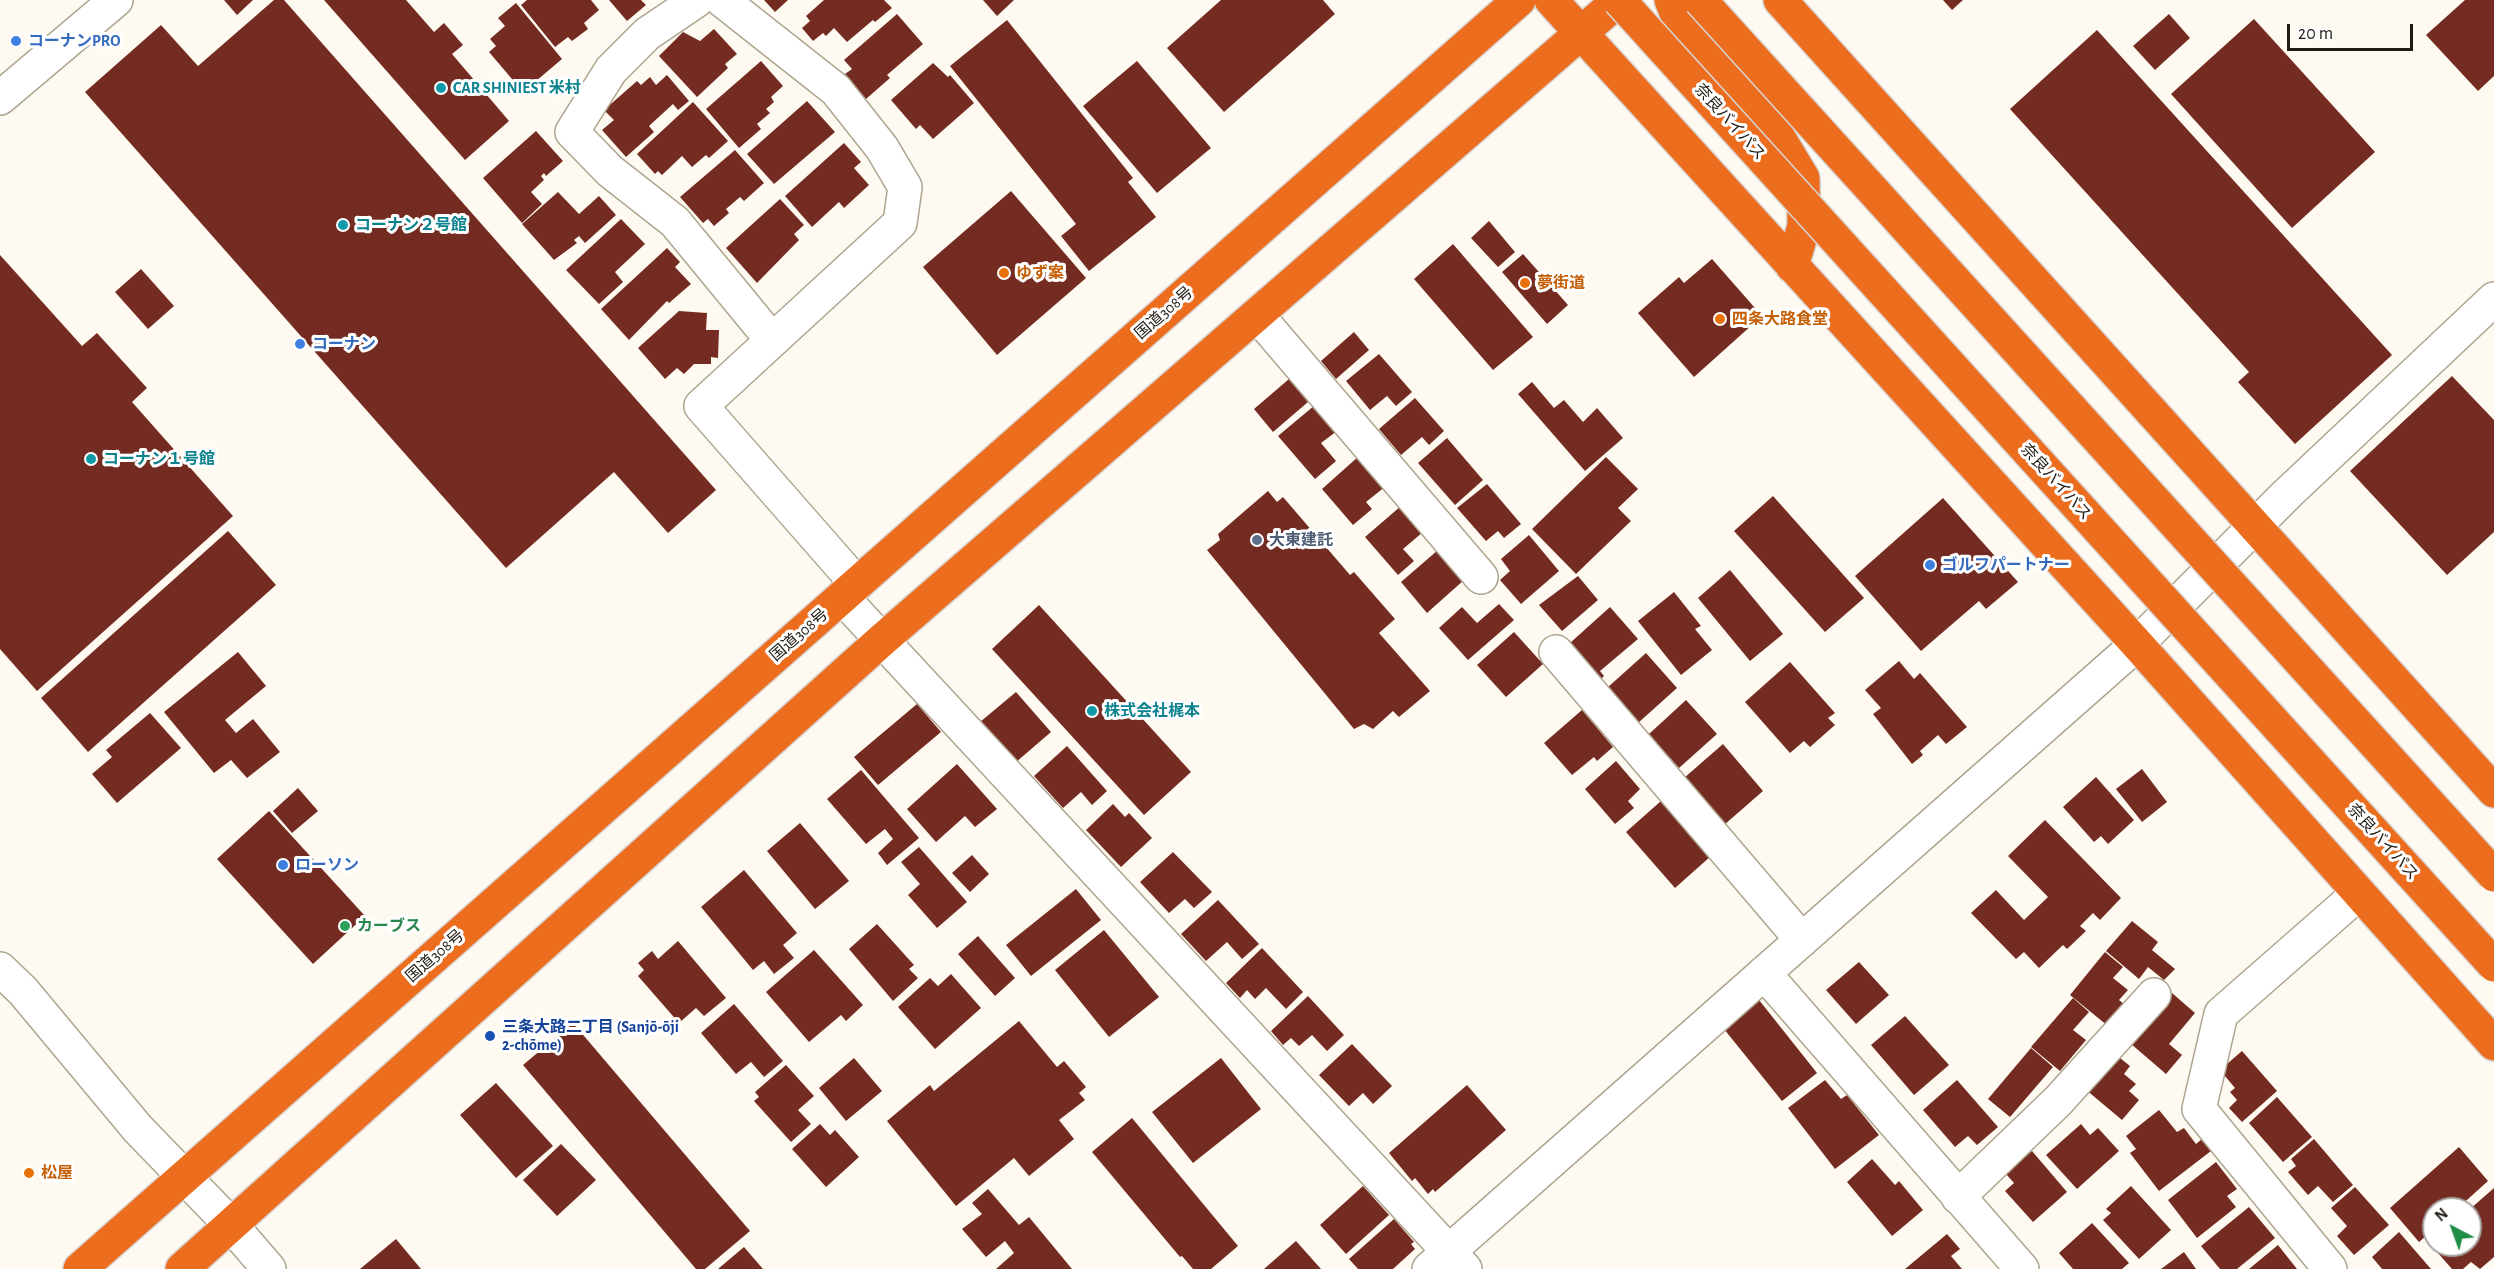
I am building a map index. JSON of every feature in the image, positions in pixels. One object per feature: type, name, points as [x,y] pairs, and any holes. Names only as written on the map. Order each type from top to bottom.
[{"type":"highway","name":"国道308号","points":[[80,1269],[1519,0]]},
{"type":"highway","points":[[1551,0],[2137,644],[2494,1044]]},
{"type":"highway","points":[[182,1269],[882,640],[1619,0]]},
{"type":"highway","name":"奈良バイパス","points":[[1619,0],[2494,964]]},
{"type":"highway","points":[[1671,0],[1679,20],[1779,138],[1803,178],[1804,226],[1792,266]]},
{"type":"highway","points":[[1700,0],[2494,875]]},
{"type":"highway","points":[[1780,0],[2494,790]]},
{"type":"street","points":[[0,98],[116,0]]},
{"type":"street","points":[[698,0],[646,34],[611,70],[572,132],[610,171],[675,222],[772,340]]},
{"type":"street","points":[[722,0],[836,90],[882,148],[904,187],[900,223],[701,406],[849,591],[882,640],[1448,1263],[1764,973],[2137,644],[2256,526],[2494,298]]},
{"type":"street","points":[[1257,315],[1481,577]]},
{"type":"street","points":[[1556,651],[1802,940]]},
{"type":"street","points":[[2330,1269],[2199,1109],[2221,1014],[2359,893]]},
{"type":"street","points":[[0,969],[23,991],[138,1129],[232,1226],[269,1269]]},
{"type":"street","points":[[1764,973],[2022,1269]]},
{"type":"street","points":[[1958,1197],[2058,1101],[2154,995]]},
{"type":"building","points":[[224,0],[253,0],[237,15]]},
{"type":"building","name":"コーナン２号館","points":[[274,0],[284,0],[716,490],[668,533],[614,472],[506,568],[85,92],[161,25],[198,66]]},
{"type":"building","name":"CAR SHINIEST 米村","points":[[324,0],[406,0],[434,32],[444,23],[463,45],[452,54],[509,121],[465,160]]},
{"type":"building","points":[[527,0],[591,0],[599,10],[584,23],[588,29],[572,41],[568,37],[555,47],[521,5]]},
{"type":"building","points":[[609,0],[641,0],[646,5],[627,21]]},
{"type":"building","points":[[764,0],[788,0],[775,12]]},
{"type":"building","points":[[824,0],[884,0],[892,8],[875,22],[873,20],[847,42],[834,28],[826,36],[823,33],[813,41],[802,28],[810,21],[806,16]]},
{"type":"building","points":[[983,0],[1014,0],[997,16]]},
{"type":"building","points":[[1221,0],[1323,0],[1335,14],[1224,112],[1167,48]]},
{"type":"building","points":[[1943,0],[1963,0],[1952,10]]},
{"type":"building","points":[[2465,0],[2494,0],[2494,76],[2478,91],[2426,35]]},
{"type":"building","points":[[516,3],[562,59],[523,92],[489,52],[496,46],[490,39],[505,26],[498,18]]},
{"type":"building","points":[[897,14],[923,44],[887,75],[890,78],[866,99],[845,74],[852,69],[844,60]]},
{"type":"building","points":[[2169,14],[2190,38],[2155,70],[2133,46]]},
{"type":"building","points":[[2254,19],[2375,152],[2292,228],[2171,94]]},
{"type":"building","points":[[1007,20],[1133,178],[1128,182],[1156,217],[1089,271],[1061,236],[1076,224],[950,66]]},
{"type":"building","points":[[714,29],[737,54],[725,64],[728,68],[697,97],[659,56],[683,32],[700,41]]},
{"type":"building","points":[[2097,30],[2392,355],[2295,444],[2238,382],[2249,372],[2010,109]]},
{"type":"building","points":[[761,61],[783,86],[771,97],[774,102],[766,109],[770,113],[757,124],[761,129],[739,148],[706,109]]},
{"type":"building","points":[[1137,61],[1211,148],[1157,193],[1083,106]]},
{"type":"building","points":[[933,63],[948,77],[950,75],[974,103],[933,139],[920,125],[916,129],[891,100]]},
{"type":"building","points":[[667,75],[689,101],[678,110],[673,104],[649,126],[654,132],[626,157],[602,130],[614,120],[604,110],[637,81],[641,85],[650,77],[656,85]]},
{"type":"building","points":[[807,101],[835,132],[774,184],[747,154]]},
{"type":"building","points":[[693,102],[728,141],[709,158],[706,155],[692,167],[682,156],[662,175],[658,171],[655,174],[637,154]]},
{"type":"building","points":[[536,131],[563,161],[546,176],[544,173],[541,176],[544,180],[531,192],[542,204],[522,223],[483,178]]},
{"type":"building","points":[[844,143],[861,162],[854,168],[869,185],[844,208],[839,202],[812,227],[785,196]]},
{"type":"building","points":[[735,150],[764,183],[744,201],[740,197],[726,209],[729,213],[714,226],[708,219],[703,223],[680,197]]},
{"type":"building","name":"ゆず案","points":[[1011,191],[1086,278],[997,355],[923,267]]},
{"type":"building","points":[[558,192],[579,214],[599,196],[616,215],[585,243],[579,236],[574,240],[577,243],[554,260],[522,224]]},
{"type":"building","points":[[780,199],[804,225],[794,234],[799,240],[757,283],[726,248]]},
{"type":"building","points":[[621,219],[645,244],[615,272],[623,282],[599,304],[566,270]]},
{"type":"building","points":[[1489,221],[1515,252],[1498,267],[1471,238]]},
{"type":"building","points":[[1453,244],[1533,337],[1493,370],[1414,279]]},
{"type":"building","points":[[667,248],[680,262],[675,267],[691,284],[669,303],[667,301],[629,340],[601,309]]},
{"type":"building","points":[[1523,254],[1568,305],[1547,324],[1502,272]]},
{"type":"building","name":"コーナン１号館","points":[[0,255],[82,346],[97,333],[147,388],[132,402],[233,516],[37,691],[0,649]]},
{"type":"building","points":[[1712,259],[1762,316],[1694,377],[1638,313],[1679,277],[1684,283]]},
{"type":"building","points":[[141,269],[174,306],[148,329],[115,292]]},
{"type":"building","points":[[679,311],[707,313],[706,330],[719,330],[718,358],[711,357],[711,364],[694,364],[684,374],[677,368],[665,379],[638,348]]},
{"type":"building","points":[[1354,332],[1369,350],[1336,379],[1321,361]]},
{"type":"building","points":[[1379,354],[1412,392],[1396,406],[1387,396],[1370,410],[1346,381]]},
{"type":"building","points":[[2452,376],[2494,420],[2494,532],[2447,575],[2350,471]]},
{"type":"building","points":[[1289,379],[1308,402],[1273,432],[1254,409]]},
{"type":"building","points":[[1532,382],[1554,408],[1564,400],[1583,422],[1597,408],[1623,438],[1585,471],[1518,394]]},
{"type":"building","points":[[1415,398],[1444,431],[1429,445],[1422,437],[1401,455],[1379,429]]},
{"type":"building","points":[[1315,405],[1337,431],[1321,443],[1336,461],[1315,479],[1278,436]]},
{"type":"building","points":[[1447,438],[1483,480],[1455,505],[1418,463]]},
{"type":"building","points":[[1359,456],[1386,486],[1366,502],[1372,509],[1353,525],[1322,489]]},
{"type":"building","points":[[1606,457],[1638,489],[1618,508],[1631,521],[1576,574],[1532,529]]},
{"type":"building","points":[[1487,484],[1521,524],[1504,538],[1498,531],[1486,541],[1457,508]]},
{"type":"building","points":[[1268,491],[1277,502],[1283,497],[1350,575],[1354,572],[1395,619],[1379,633],[1430,691],[1399,717],[1393,711],[1373,729],[1364,724],[1354,729],[1207,550],[1220,540],[1218,534]]},
{"type":"building","points":[[1773,496],[1864,598],[1825,632],[1734,531]]},
{"type":"building","points":[[1943,498],[2018,582],[1986,609],[1979,601],[1921,651],[1855,576]]},
{"type":"building","points":[[1401,506],[1423,532],[1403,549],[1414,561],[1398,575],[1365,537]]},
{"type":"building","points":[[228,531],[276,585],[88,752],[41,698]]},
{"type":"building","points":[[1529,535],[1559,571],[1521,604],[1500,580],[1510,571],[1501,559]]},
{"type":"building","points":[[1438,550],[1464,580],[1427,613],[1401,582]]},
{"type":"building","points":[[1730,570],[1783,634],[1750,661],[1698,598]]},
{"type":"building","points":[[1578,576],[1598,600],[1562,631],[1539,605]]},
{"type":"building","points":[[1674,592],[1701,626],[1695,629],[1712,650],[1681,675],[1638,621]]},
{"type":"building","points":[[1499,604],[1514,620],[1468,660],[1439,628],[1462,607],[1477,623]]},
{"type":"building","name":"株式会社梶本","points":[[1039,605],[1191,772],[1144,815],[992,649]]},
{"type":"building","points":[[1610,607],[1638,639],[1600,671],[1604,676],[1601,679],[1570,643]]},
{"type":"building","points":[[1514,632],[1543,664],[1506,697],[1477,665]]},
{"type":"building","points":[[238,652],[266,686],[225,720],[236,733],[253,719],[280,752],[247,778],[231,760],[214,773],[164,712]]},
{"type":"building","points":[[1646,653],[1677,688],[1638,723],[1607,688]]},
{"type":"building","points":[[1899,661],[1914,679],[1920,673],[1967,727],[1946,744],[1938,735],[1920,751],[1923,755],[1912,764],[1873,714],[1881,708],[1865,690]]},
{"type":"building","points":[[1790,662],[1835,713],[1828,718],[1835,725],[1810,747],[1804,741],[1790,753],[1745,702]]},
{"type":"building","points":[[1016,692],[1051,732],[1015,763],[980,722]]},
{"type":"building","points":[[1686,700],[1717,734],[1679,768],[1649,734]]},
{"type":"building","points":[[917,704],[941,732],[878,785],[854,757]]},
{"type":"building","points":[[1582,710],[1613,747],[1597,761],[1594,757],[1572,775],[1544,743]]},
{"type":"building","points":[[150,713],[181,748],[117,803],[92,774],[112,757],[106,750]]},
{"type":"building","points":[[1723,744],[1763,791],[1724,825],[1684,778]]},
{"type":"building","points":[[1067,746],[1107,791],[1092,805],[1081,792],[1063,808],[1034,776]]},
{"type":"building","points":[[1616,761],[1640,789],[1628,801],[1634,808],[1615,824],[1585,789]]},
{"type":"building","points":[[957,764],[997,809],[975,827],[965,816],[936,842],[907,809]]},
{"type":"building","points":[[2142,769],[2167,802],[2142,822],[2116,789]]},
{"type":"building","points":[[861,770],[919,838],[887,865],[878,853],[893,839],[885,829],[866,844],[827,799]]},
{"type":"building","points":[[2096,777],[2134,820],[2108,844],[2101,836],[2094,842],[2063,807]]},
{"type":"building","points":[[298,788],[318,811],[292,833],[273,811]]},
{"type":"building","points":[[1661,801],[1711,856],[1675,888],[1626,832]]},
{"type":"building","points":[[1113,804],[1125,817],[1129,813],[1152,838],[1121,867],[1086,830]]},
{"type":"building","points":[[269,811],[365,916],[313,964],[217,859]]},
{"type":"building","points":[[2045,820],[2121,898],[2100,920],[2093,913],[2080,926],[2086,931],[2067,949],[2063,945],[2039,968],[2024,952],[2016,959],[1971,913],[1996,890],[2024,920],[2048,897],[2008,856]]},
{"type":"building","points":[[800,823],[849,881],[815,909],[767,851]]},
{"type":"building","points":[[919,847],[967,902],[937,928],[908,895],[920,884],[901,862]]},
{"type":"building","points":[[1173,852],[1212,892],[1194,908],[1185,899],[1169,913],[1140,882]]},
{"type":"building","points":[[972,855],[989,874],[970,892],[952,873]]},
{"type":"building","points":[[744,870],[797,933],[783,945],[794,958],[774,974],[764,961],[753,970],[701,907]]},
{"type":"building","points":[[1076,889],[1101,920],[1031,976],[1006,945]]},
{"type":"building","points":[[1218,900],[1259,944],[1242,959],[1227,942],[1206,961],[1181,934]]},
{"type":"building","points":[[2132,921],[2158,942],[2152,950],[2175,969],[2164,980],[2148,967],[2139,979],[2106,951]]},
{"type":"building","points":[[877,924],[914,965],[909,969],[918,978],[893,1001],[849,949]]},
{"type":"building","points":[[1104,930],[1159,997],[1109,1037],[1055,970]]},
{"type":"building","points":[[978,936],[1015,978],[995,996],[958,954]]},
{"type":"building","points":[[678,941],[726,998],[704,1016],[696,1008],[679,1023],[638,976],[644,970],[638,963],[652,951],[658,959]]},
{"type":"building","points":[[1262,948],[1303,992],[1286,1009],[1266,988],[1255,999],[1247,990],[1240,998],[1226,983]]},
{"type":"building","points":[[814,950],[863,1005],[846,1021],[841,1015],[809,1042],[766,992]]},
{"type":"building","points":[[2105,952],[2123,967],[2113,978],[2128,990],[2119,1000],[2125,1005],[2108,1026],[2070,995]]},
{"type":"building","points":[[1859,962],[1889,995],[1856,1024],[1826,990]]},
{"type":"building","points":[[951,974],[981,1008],[935,1049],[898,1007],[930,978],[938,986]]},
{"type":"building","points":[[2172,993],[2195,1013],[2169,1044],[2182,1055],[2166,1074],[2130,1043]]},
{"type":"building","points":[[1308,996],[1344,1035],[1327,1051],[1312,1035],[1299,1046],[1291,1038],[1283,1045],[1271,1031]]},
{"type":"building","points":[[2073,998],[2089,1012],[2073,1030],[2086,1040],[2060,1071],[2031,1047]]},
{"type":"building","points":[[1759,1000],[1817,1073],[1782,1101],[1724,1029]]},
{"type":"building","points":[[734,1004],[783,1061],[764,1077],[751,1062],[736,1074],[701,1033]]},
{"type":"building","points":[[1905,1016],[1949,1065],[1914,1095],[1871,1045]]},
{"type":"building","points":[[1019,1021],[1057,1067],[1064,1061],[1086,1087],[1079,1093],[1085,1100],[1059,1120],[1074,1139],[1029,1176],[1014,1158],[956,1206],[887,1121],[930,1085],[934,1091]]},
{"type":"building","points":[[573,1023],[750,1231],[705,1269],[696,1269],[523,1065]]},
{"type":"building","points":[[1352,1044],[1392,1086],[1373,1104],[1363,1093],[1349,1106],[1319,1075]]},
{"type":"building","points":[[2031,1048],[2053,1067],[2010,1117],[1988,1099]]},
{"type":"building","points":[[2242,1051],[2277,1091],[2242,1122],[2229,1108],[2237,1100],[2230,1092],[2235,1088],[2220,1070]]},
{"type":"building","points":[[2115,1054],[2130,1066],[2124,1074],[2136,1084],[2129,1091],[2139,1100],[2122,1120],[2085,1089]]},
{"type":"building","points":[[854,1058],[882,1091],[846,1121],[819,1088]]},
{"type":"building","points":[[1221,1058],[1261,1109],[1193,1163],[1152,1112]]},
{"type":"building","points":[[786,1065],[814,1096],[798,1110],[811,1124],[791,1142],[754,1101],[759,1097],[755,1092]]},
{"type":"building","points":[[1825,1080],[1841,1099],[1847,1095],[1879,1135],[1835,1169],[1788,1108]]},
{"type":"building","points":[[1957,1080],[1998,1127],[1977,1145],[1968,1136],[1955,1147],[1923,1110]]},
{"type":"building","points":[[496,1083],[553,1146],[516,1178],[460,1115]]},
{"type":"building","points":[[1467,1085],[1506,1130],[1435,1192],[1433,1189],[1428,1194],[1415,1178],[1412,1181],[1389,1153]]},
{"type":"building","points":[[2277,1097],[2312,1137],[2283,1162],[2249,1123]]},
{"type":"building","points":[[2159,1110],[2177,1132],[2184,1128],[2196,1144],[2202,1139],[2211,1151],[2159,1191],[2130,1153],[2136,1149],[2126,1136]]},
{"type":"building","points":[[1132,1118],[1238,1246],[1211,1269],[1193,1269],[1182,1256],[1180,1257],[1092,1152]]},
{"type":"building","points":[[820,1124],[830,1135],[835,1130],[859,1157],[826,1187],[792,1149]]},
{"type":"building","points":[[2081,1124],[2090,1135],[2098,1128],[2119,1151],[2077,1189],[2046,1155]]},
{"type":"building","points":[[2314,1139],[2353,1185],[2333,1202],[2318,1186],[2308,1195],[2288,1172],[2296,1166],[2291,1159]]},
{"type":"building","points":[[561,1144],[596,1180],[557,1216],[523,1180]]},
{"type":"building","points":[[2459,1147],[2488,1181],[2470,1197],[2422,1197],[2422,1239],[2419,1242],[2390,1208]]},
{"type":"building","points":[[2032,1151],[2067,1192],[2033,1222],[2005,1191],[2014,1183],[2006,1174]]},
{"type":"building","points":[[1872,1159],[1895,1185],[1899,1181],[1923,1210],[1892,1236],[1847,1182]]},
{"type":"building","points":[[2216,1162],[2237,1189],[2227,1196],[2236,1207],[2197,1238],[2168,1200]]},
{"type":"building","points":[[1363,1186],[1389,1215],[1346,1254],[1320,1225]]},
{"type":"building","points":[[2131,1186],[2171,1230],[2139,1259],[2103,1220],[2111,1213],[2106,1209]]},
{"type":"building","points":[[2355,1187],[2389,1225],[2354,1255],[2337,1236],[2347,1226],[2331,1208]]},
{"type":"building","points":[[2494,1188],[2494,1257],[2480,1269],[2471,1262],[2463,1269],[2452,1269],[2441,1257],[2482,1257],[2482,1198]]},
{"type":"building","points":[[988,1189],[1019,1225],[1029,1217],[1072,1269],[996,1269],[1014,1253],[1005,1241],[986,1257],[962,1229],[982,1214],[972,1203]]},
{"type":"building","points":[[2249,1207],[2275,1238],[2237,1269],[2220,1269],[2201,1246]]},
{"type":"building","points":[[1394,1219],[1414,1242],[1411,1244],[1415,1249],[1393,1269],[1358,1269],[1349,1259]]},
{"type":"building","points":[[2092,1223],[2129,1263],[2122,1269],[2073,1269],[2059,1253]]},
{"type":"building","points":[[2399,1232],[2431,1269],[2382,1269],[2372,1257]]},
{"type":"building","points":[[1947,1234],[1960,1249],[1951,1256],[1962,1269],[1905,1269]]},
{"type":"building","points":[[396,1239],[421,1269],[360,1269]]},
{"type":"building","points":[[1296,1241],[1321,1269],[1264,1269]]},
{"type":"building","points":[[2278,1245],[2297,1269],[2249,1269]]},
{"type":"building","points":[[744,1247],[763,1269],[718,1269]]},
{"type":"building","points":[[2184,1252],[2196,1269],[2161,1269]]},
{"type":"place","name":"コーナンPRO","points":[[16,41]]},
{"type":"place","name":"CAR SHINIEST 米村","points":[[441,88]]},
{"type":"place","name":"コーナン２号館","points":[[343,225]]},
{"type":"place","name":"ゆず案","points":[[1004,273]]},
{"type":"place","name":"夢街道","points":[[1525,283]]},
{"type":"place","name":"四条大路食堂","points":[[1720,319]]},
{"type":"place","name":"コーナン","points":[[300,344]]},
{"type":"place","name":"コーナン１号館","points":[[91,459]]},
{"type":"place","name":"大東建託","points":[[1257,540]]},
{"type":"place","name":"ゴルフパートナー","points":[[1930,565]]},
{"type":"place","name":"株式会社梶本","points":[[1092,711]]},
{"type":"place","name":"ローソン","points":[[283,865]]},
{"type":"place","name":"カーブス","points":[[345,926]]},
{"type":"place","name":"三条大路二丁目 (Sanjō-ōji 2-chōme)","points":[[490,1036]]},
{"type":"place","name":"松屋","points":[[29,1173]]}]
